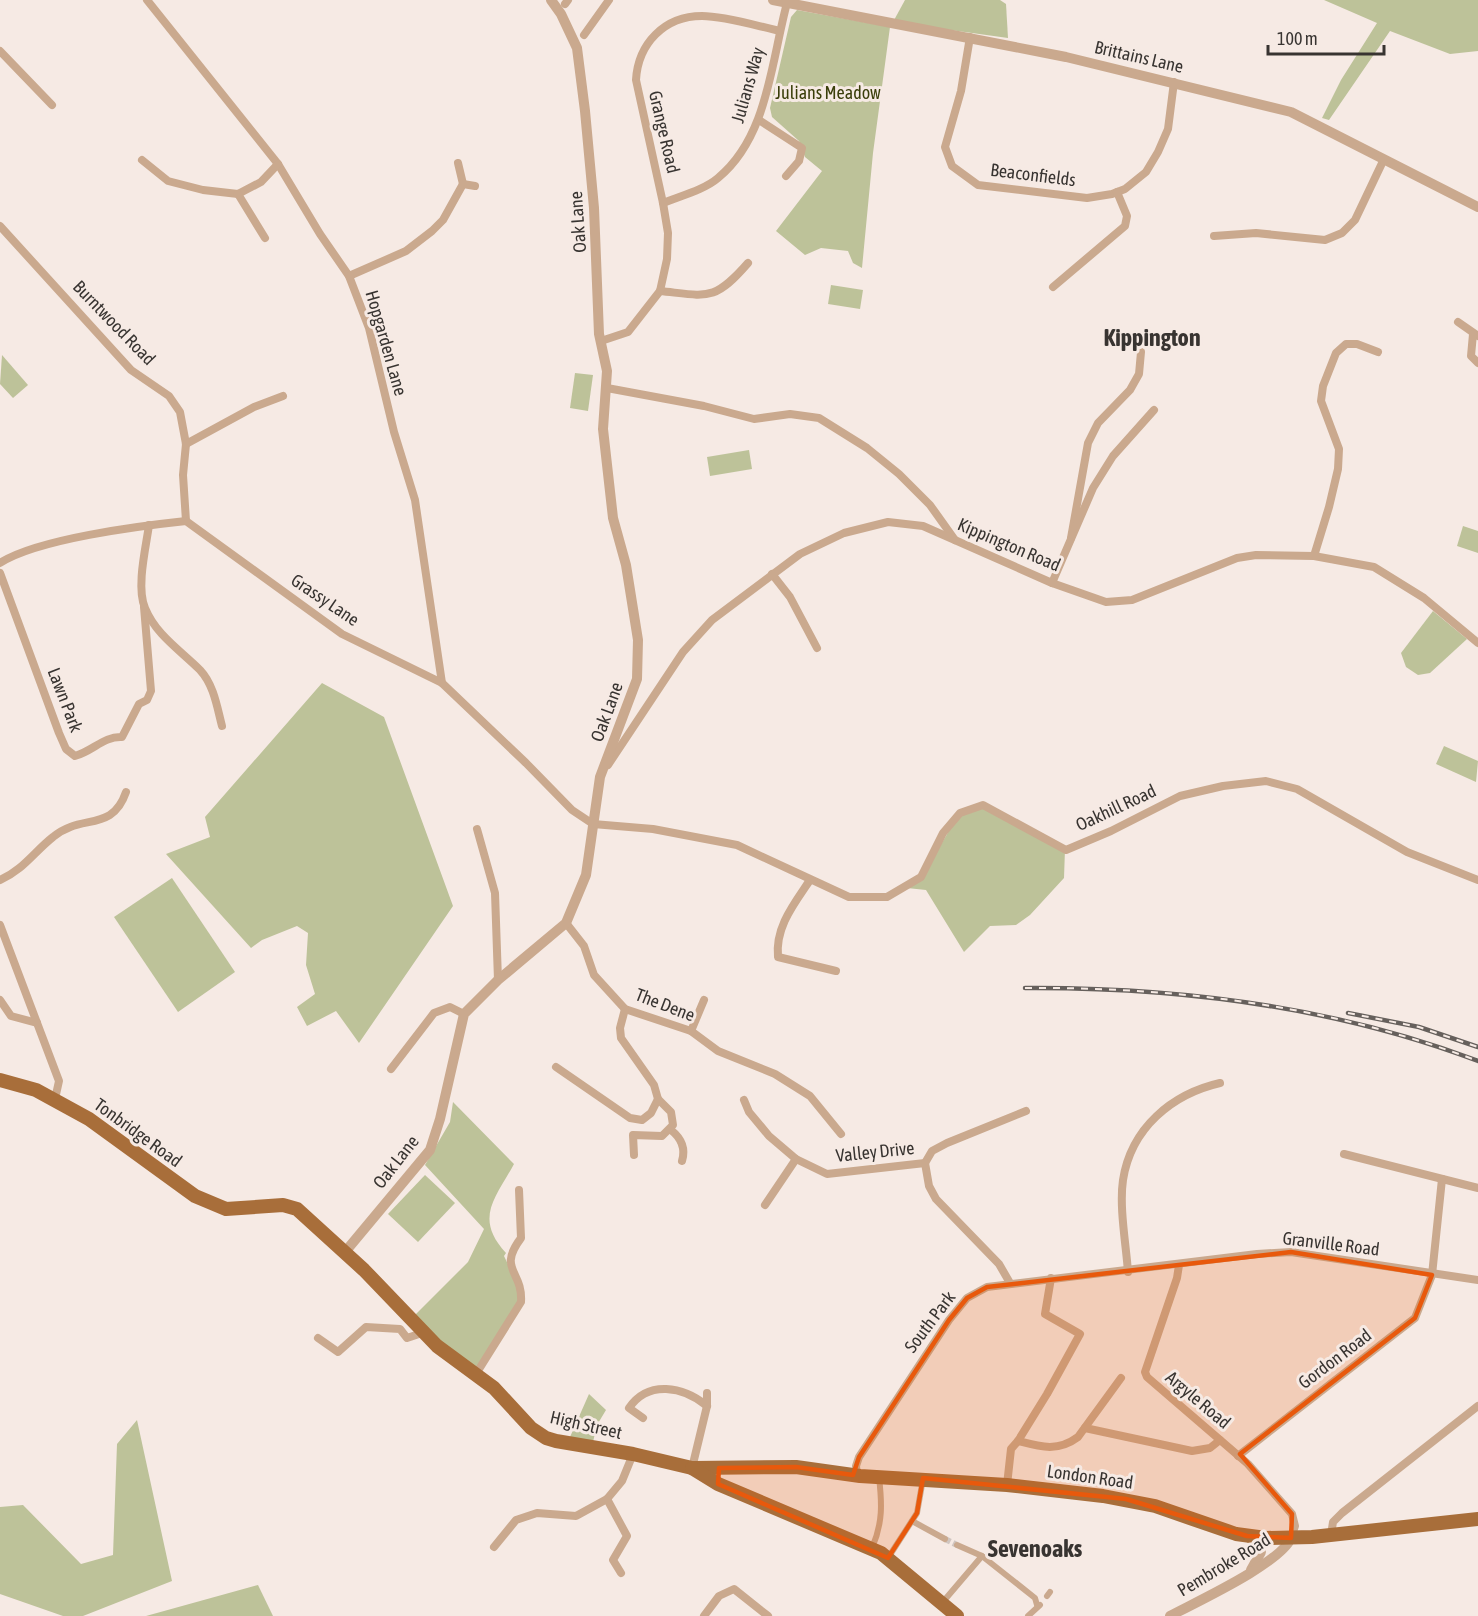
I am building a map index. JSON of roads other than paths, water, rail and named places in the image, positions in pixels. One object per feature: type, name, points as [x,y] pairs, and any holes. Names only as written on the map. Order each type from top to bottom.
[{"type":"main road","name":"Tonbridge Road","points":[[0,1080],[55,1099],[130,1147],[195,1197],[226,1209],[255,1208]]},
{"type":"main road","name":"High Street","points":[[255,1208],[294,1206],[345,1252],[422,1333],[494,1388],[531,1428],[546,1438],[633,1454],[692,1468],[718,1484],[872,1549],[888,1558],[957,1616]]},
{"type":"main road","name":"London Road","points":[[692,1468],[796,1467],[857,1476],[923,1478],[1007,1485],[1126,1499],[1246,1536],[1291,1538],[1478,1519]]},
{"type":"main road","points":[[718,1484],[719,1468]]},
{"type":"street","name":"Hopgarden Lane","points":[[147,0],[278,164],[320,234],[349,276],[369,328],[393,432],[415,500],[442,683]]},
{"type":"street","name":"Oak Lane","points":[[345,1252],[430,1150],[440,1119],[464,1014],[498,980],[566,923],[586,875],[600,777],[637,679],[638,640],[626,565],[613,518],[603,429],[607,372],[601,341],[594,208],[577,54],[571,32],[551,0]]},
{"type":"street","points":[[584,35],[609,0]]},
{"type":"street","name":"Brittains Lane","points":[[773,0],[893,25],[970,37],[1174,82],[1291,112],[1478,207]]},
{"type":"street","name":"Julians Way","points":[[663,203],[717,179],[743,150],[759,120],[787,3]]},
{"type":"street","name":"Grange Road","points":[[601,341],[628,332],[660,291],[668,246],[663,203],[636,80],[637,63],[642,51],[657,32],[667,24],[702,16],[780,31]]},
{"type":"street","name":"Beaconfields","points":[[970,37],[961,90],[945,147],[952,166],[978,184],[1087,198],[1117,192],[1140,178],[1152,163],[1168,129],[1174,82]]},
{"type":"street","points":[[0,51],[52,105]]},
{"type":"street","points":[[759,120],[802,148],[799,161],[786,176]]},
{"type":"street","points":[[1214,236],[1256,233],[1325,240],[1342,233],[1355,220],[1384,159]]},
{"type":"street","points":[[142,160],[168,182],[203,190],[238,194],[261,182],[278,164]]},
{"type":"street","points":[[349,276],[406,250],[443,220],[463,184],[458,163]]},
{"type":"street","points":[[463,184],[475,186]]},
{"type":"street","points":[[1053,286],[1125,226],[1127,216],[1117,192]]},
{"type":"street","points":[[238,194],[265,238]]},
{"type":"street","name":"Burntwood Road","points":[[0,226],[131,370],[169,396],[180,412],[186,444],[183,475],[186,521]]},
{"type":"street","points":[[660,291],[707,296],[728,287],[748,263]]},
{"type":"street","points":[[1458,322],[1476,335],[1470,357],[1478,363]]},
{"type":"street","points":[[1314,556],[1338,469],[1339,448],[1321,401],[1323,386],[1336,353],[1346,344],[1357,344],[1378,352]]},
{"type":"street","points":[[1071,538],[1088,443],[1098,423],[1130,390],[1139,374],[1141,352]]},
{"type":"street","points":[[607,388],[754,418],[790,414],[819,418],[867,448],[899,474],[930,505],[956,540]]},
{"type":"street","points":[[186,444],[254,407],[283,396]]},
{"type":"street","points":[[1052,583],[1094,488],[1113,456],[1154,410]]},
{"type":"street","points":[[0,563],[14,554],[149,525],[186,521]]},
{"type":"street","name":"Grassy Lane","points":[[186,521],[342,634],[442,683],[572,810],[593,824]]},
{"type":"street","name":"Kippington Road","points":[[600,777],[683,652],[712,620],[800,554],[844,533],[888,522],[923,526],[1052,583],[1106,602],[1123,601],[1157,592],[1237,558],[1256,555],[1314,556],[1374,567],[1424,598],[1478,643]]},
{"type":"street","points":[[149,525],[142,575],[144,607],[166,640],[200,670],[209,682],[222,726]]},
{"type":"street","name":"Lawn Park","points":[[0,573],[59,734],[66,749],[75,756],[88,752],[111,736],[122,737],[138,704],[147,700],[152,691],[144,607]]},
{"type":"street","points":[[772,574],[790,597],[817,648]]},
{"type":"street","name":"Oakhill Road","points":[[593,824],[654,829],[737,845],[849,897],[887,897],[921,877],[943,833],[960,813],[983,805],[1066,849],[1111,831],[1179,796],[1223,786],[1266,781],[1297,789],[1407,852],[1478,880]]},
{"type":"street","points":[[0,880],[14,874],[53,836],[68,827],[111,817],[117,812],[126,792]]},
{"type":"street","points":[[477,829],[495,893],[498,980]]},
{"type":"street","points":[[810,880],[791,908],[776,940],[778,957],[836,971]]},
{"type":"street","name":"The Dene","points":[[566,923],[584,946],[594,975],[625,1010],[692,1031],[711,1048],[775,1074],[815,1101],[841,1134]]},
{"type":"street","points":[[0,925],[59,1081],[55,1099]]},
{"type":"street","points":[[0,1000],[11,1016],[37,1023]]},
{"type":"street","points":[[392,1069],[434,1013],[442,1008],[450,1007],[464,1014]]},
{"type":"street","points":[[692,1031],[706,1007]]},
{"type":"street","points":[[625,1010],[620,1028],[621,1038],[654,1085],[658,1099],[671,1112],[674,1120],[671,1130],[658,1137],[633,1135],[634,1155]]},
{"type":"street","points":[[565,1074],[571,1064]]},
{"type":"street","points":[[556,1067],[630,1118],[642,1120],[651,1113],[658,1099]]},
{"type":"street","points":[[1128,1272],[1123,1182],[1128,1160],[1138,1140],[1157,1115],[1173,1101],[1196,1088],[1220,1083]]},
{"type":"street","name":"Valley Drive","points":[[744,1100],[749,1112],[769,1136],[796,1159],[827,1174],[925,1163],[932,1151],[947,1143],[1026,1111]]},
{"type":"street","points":[[671,1130],[684,1149],[681,1161]]},
{"type":"street","points":[[1344,1154],[1478,1188]]},
{"type":"street","points":[[766,1205],[796,1159]]},
{"type":"street","points":[[925,1163],[929,1186],[936,1199],[999,1264],[1010,1283]]},
{"type":"street","name":"Gordon Road","points":[[1238,1456],[1415,1318],[1432,1275],[1442,1179]]},
{"type":"street","points":[[476,1374],[521,1302],[522,1288],[510,1264],[510,1253],[521,1238],[519,1190]]},
{"type":"street","name":"Granville Road","points":[[1179,1264],[1291,1252],[1432,1275],[1478,1280]]},
{"type":"street","name":"South Park","points":[[857,1476],[856,1466],[859,1457],[928,1349],[967,1298],[987,1287],[1010,1283],[1128,1272],[1179,1264]]},
{"type":"street","name":"Argyle Road","points":[[1179,1264],[1177,1278],[1145,1372],[1150,1382],[1238,1456],[1292,1514],[1295,1526],[1291,1538]]},
{"type":"street","points":[[1007,1485],[1011,1449],[1018,1441],[1080,1334],[1045,1314],[1051,1278]]},
{"type":"street","points":[[318,1338],[338,1352],[366,1327],[400,1329],[407,1338],[422,1333]]},
{"type":"street","points":[[1018,1441],[1053,1448],[1070,1444],[1085,1428],[1121,1378]]},
{"type":"street","points":[[643,1418],[630,1408],[640,1396],[653,1388],[694,1395],[707,1406]]},
{"type":"street","points":[[692,1468],[707,1406],[707,1393]]},
{"type":"street","points":[[1331,1535],[1333,1522],[1342,1513],[1478,1406]]},
{"type":"street","points":[[1085,1428],[1192,1451],[1210,1448],[1220,1440]]},
{"type":"street","points":[[494,1547],[516,1520],[537,1513],[576,1516],[594,1509],[607,1499],[622,1481],[633,1454]]},
{"type":"street","points":[[872,1549],[880,1529],[882,1506],[879,1477]]},
{"type":"street","points":[[888,1558],[912,1521],[923,1478]]},
{"type":"street","points":[[607,1499],[627,1536],[613,1560],[621,1573]]},
{"type":"street","points":[[912,1521],[945,1539]]},
{"type":"street","points":[[1246,1536],[1258,1545],[1261,1552],[1251,1570]]},
{"type":"street","name":"Pembroke Road","points":[[1170,1616],[1276,1557],[1291,1538]]},
{"type":"street","points":[[957,1545],[982,1556],[1035,1598],[1039,1605],[1028,1616]]},
{"type":"street","points":[[942,1604],[982,1556]]},
{"type":"street","points":[[704,1616],[719,1596],[734,1589],[758,1613],[768,1616]]},
{"type":"tunnel","points":[[945,1539],[957,1545]]},
{"type":"railway","points":[[1025,988],[1141,991],[1255,1003],[1368,1026],[1478,1061]]},
{"type":"railway","points":[[1348,1013],[1419,1027],[1478,1047]]},
{"type":"district","name":"Kippington","points":[[1152,338]]},
{"type":"district","name":"Sevenoaks","points":[[1035,1549]]},
{"type":"park label","name":"Julians Meadow","points":[[828,93]]}]
